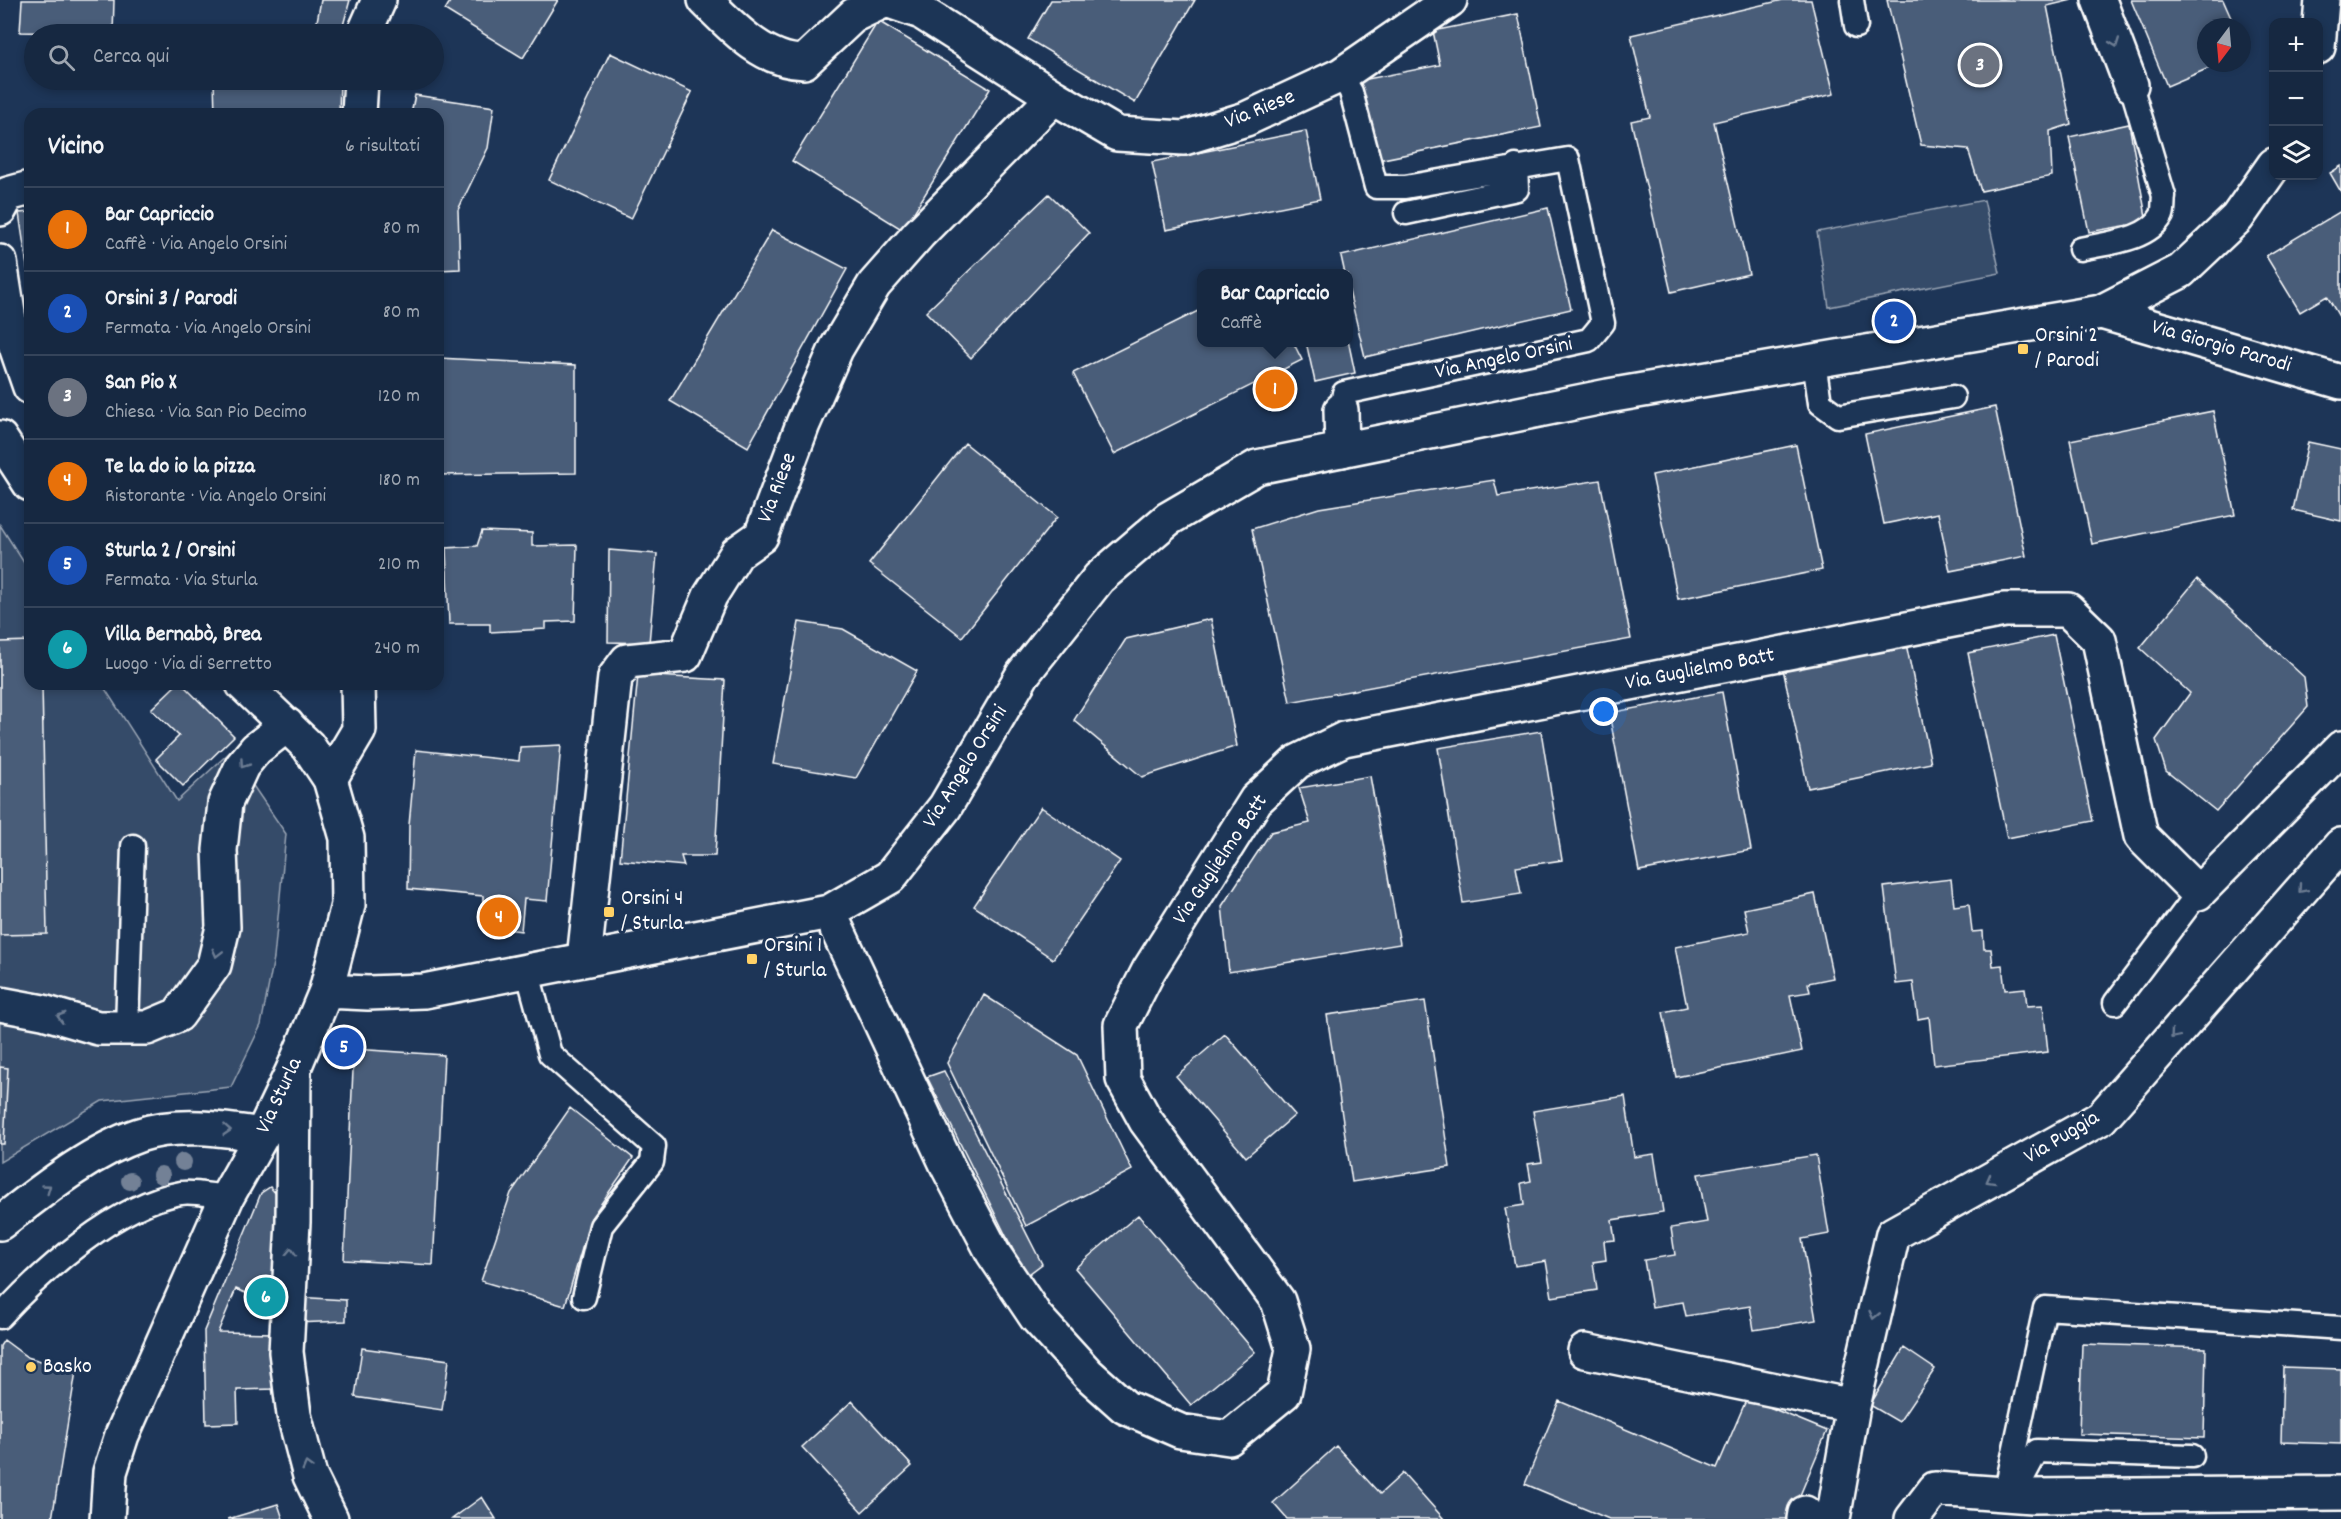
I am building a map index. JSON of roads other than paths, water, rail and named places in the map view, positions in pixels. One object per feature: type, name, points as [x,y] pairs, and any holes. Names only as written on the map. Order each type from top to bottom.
[{"type":"street","points":[[368,24],[379,0]]},
{"type":"street","name":"Via Riese","points":[[705,0],[739,34],[787,62],[804,62],[854,15],[886,0],[921,12],[1116,134],[1184,138],[1246,119],[1341,75],[1450,0]]},
{"type":"street","points":[[2099,0],[2131,85]]},
{"type":"street","points":[[2321,18],[2322,0]]},
{"type":"street","points":[[359,108],[360,90]]},
{"type":"street","name":"Via Riese","points":[[584,959],[615,677],[627,661],[685,655],[710,596],[737,553],[760,536],[803,424],[836,349],[874,285],[919,234],[1054,97]]},
{"type":"street","name":"Via Angelo Orsini","points":[[326,991],[368,993],[424,991],[830,912],[890,876],[945,807],[1023,674],[1099,578],[1168,519],[1257,467],[1608,396],[2101,312],[2181,271],[2237,218],[2269,172]]},
{"type":"street","points":[[0,209],[8,194],[24,190]]},
{"type":"street","points":[[0,262],[11,332],[24,370]]},
{"type":"street","name":"Via Giorgio Parodi","points":[[2101,312],[2341,382]]},
{"type":"street","name":"Via Angelo Orsini","points":[[1341,410],[1341,450]]},
{"type":"street","points":[[0,438],[24,475]]},
{"type":"street","name":"Via Guglielmo Batt","points":[[830,912],[948,1167],[993,1253],[1036,1317],[1088,1374],[1125,1407],[1179,1431],[1229,1438],[1284,1393],[1293,1349],[1278,1301],[1146,1120],[1124,1080],[1121,1025],[1149,970],[1256,800],[1297,762],[1344,739],[1611,686],[2004,610],[2068,610],[2099,640],[2140,836],[2198,893]]},
{"type":"street","name":"Via Sturla","points":[[107,1519],[110,1472],[122,1434],[227,1197],[262,1135],[294,1068],[326,991],[348,905],[346,838],[330,779],[308,746],[249,690]]},
{"type":"street","points":[[330,779],[359,730],[358,690]]},
{"type":"street","points":[[0,1004],[43,1012],[98,1028],[147,1028],[178,1015],[214,965],[223,927],[220,850],[225,803],[242,766],[256,749],[287,725]]},
{"type":"street","points":[[2198,893],[2341,748]]},
{"type":"street","name":"Via Puggia","points":[[1814,1517],[1853,1406],[1893,1234],[2101,1118],[2341,845]]},
{"type":"street","points":[[294,1068],[293,1222],[286,1352],[294,1415],[310,1476],[331,1519]]},
{"type":"street","points":[[0,1223],[52,1184],[140,1135],[177,1129],[229,1130],[262,1135]]},
{"type":"street","points":[[1585,1351],[1853,1406]]},
{"type":"street","points":[[1912,1519],[1935,1489],[2009,1494],[2341,1493]]},
{"type":"lane","points":[[1852,0],[1856,26]]},
{"type":"lane","name":"Via Angelo Orsini","points":[[1341,75],[1351,92],[1376,187],[1405,187],[1516,166],[1568,159],[1603,323],[1589,340],[1344,393],[1341,410]]},
{"type":"lane","points":[[2080,249],[2124,239],[2150,229],[2163,213],[2164,196],[2131,85]]},
{"type":"lane","points":[[1406,213],[1517,189],[1516,166]]},
{"type":"lane","points":[[1814,362],[1820,403],[1838,416],[1953,397]]},
{"type":"lane","points":[[127,1028],[132,846]]},
{"type":"lane","points":[[2115,1003],[2198,893]]},
{"type":"lane","points":[[527,970],[550,1054],[654,1146],[652,1162],[601,1226],[584,1297]]},
{"type":"lane","points":[[0,1317],[17,1299],[96,1230],[156,1200],[183,1192],[227,1197]]},
{"type":"lane","points":[[2009,1494],[2045,1308],[2341,1328]]},
{"type":"lane","points":[[2009,1494],[2037,1451],[2192,1456]]},
{"type":"place","name":"San Pio X","points":[[1980,65]]},
{"type":"place","name":"Orsini 3 / Parodi","points":[[1894,321]]},
{"type":"place","name":"Orsini 2 / Parodi","points":[[2023,349]]},
{"type":"place","name":"Bar Capriccio","points":[[1275,389]]},
{"type":"place","name":"Orsini 4 / Sturla","points":[[609,912]]},
{"type":"place","name":"Te la do io la pizza","points":[[499,917]]},
{"type":"place","name":"Orsini 1 / Sturla","points":[[752,959]]},
{"type":"place","name":"Sturla 2 / Orsini","points":[[344,1047]]},
{"type":"place","name":"Villa Bernabò, Brea","points":[[266,1297]]},
{"type":"place","name":"Basko","points":[[31,1367]]}]
